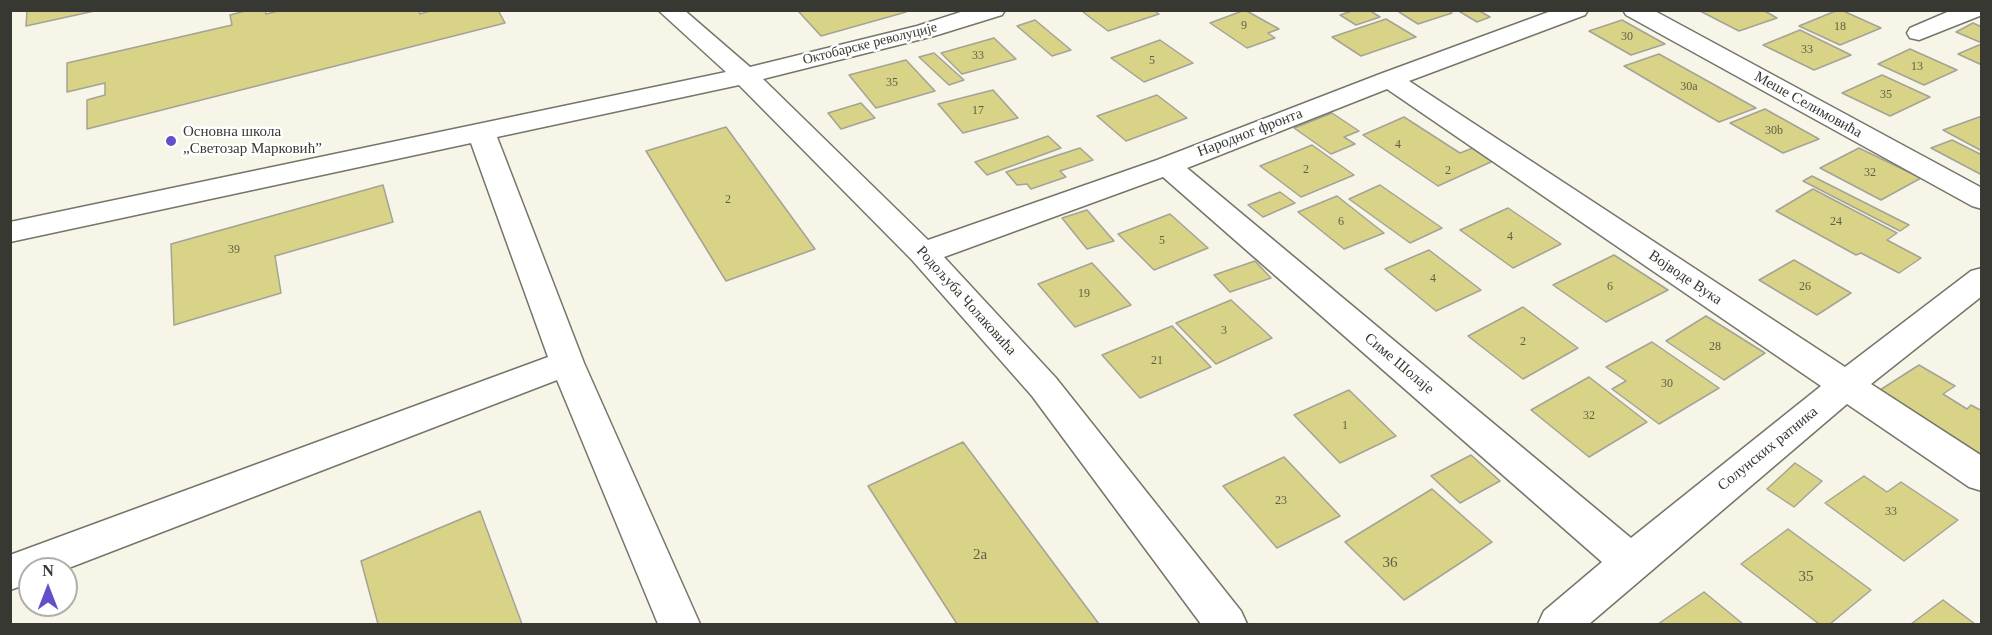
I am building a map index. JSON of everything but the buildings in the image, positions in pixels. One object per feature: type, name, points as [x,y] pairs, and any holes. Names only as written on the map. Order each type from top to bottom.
[{"type":"street","name":"Родољуба Чолаковића","points":[[669,10],[745,76],[923,253],[1044,387],[1226,624]]},
{"type":"street","name":"Октобарске револуције","points":[[10,231],[745,76],[925,31],[994,10]]},
{"type":"street","name":"Народног фронта","points":[[923,253],[1167,166],[1389,79],[1577,10]]},
{"type":"street","name":"Меше Селимовића","points":[[1634,10],[1982,200]]},
{"type":"street","points":[[1919,33],[1974,10]]},
{"type":"street","name":"Војводе Вука","points":[[1389,79],[1982,476]]},
{"type":"street","points":[[481,132],[567,363],[679,624]]},
{"type":"street","name":"Симе Шолаје","points":[[1167,166],[1631,562]]},
{"type":"street","name":"Солунских ратника","points":[[1559,624],[1845,386],[1982,279]]},
{"type":"street","points":[[10,573],[567,363]]},
{"type":"place","name":"Основна школа „Светозар Марковић”","points":[[171,141]]}]
